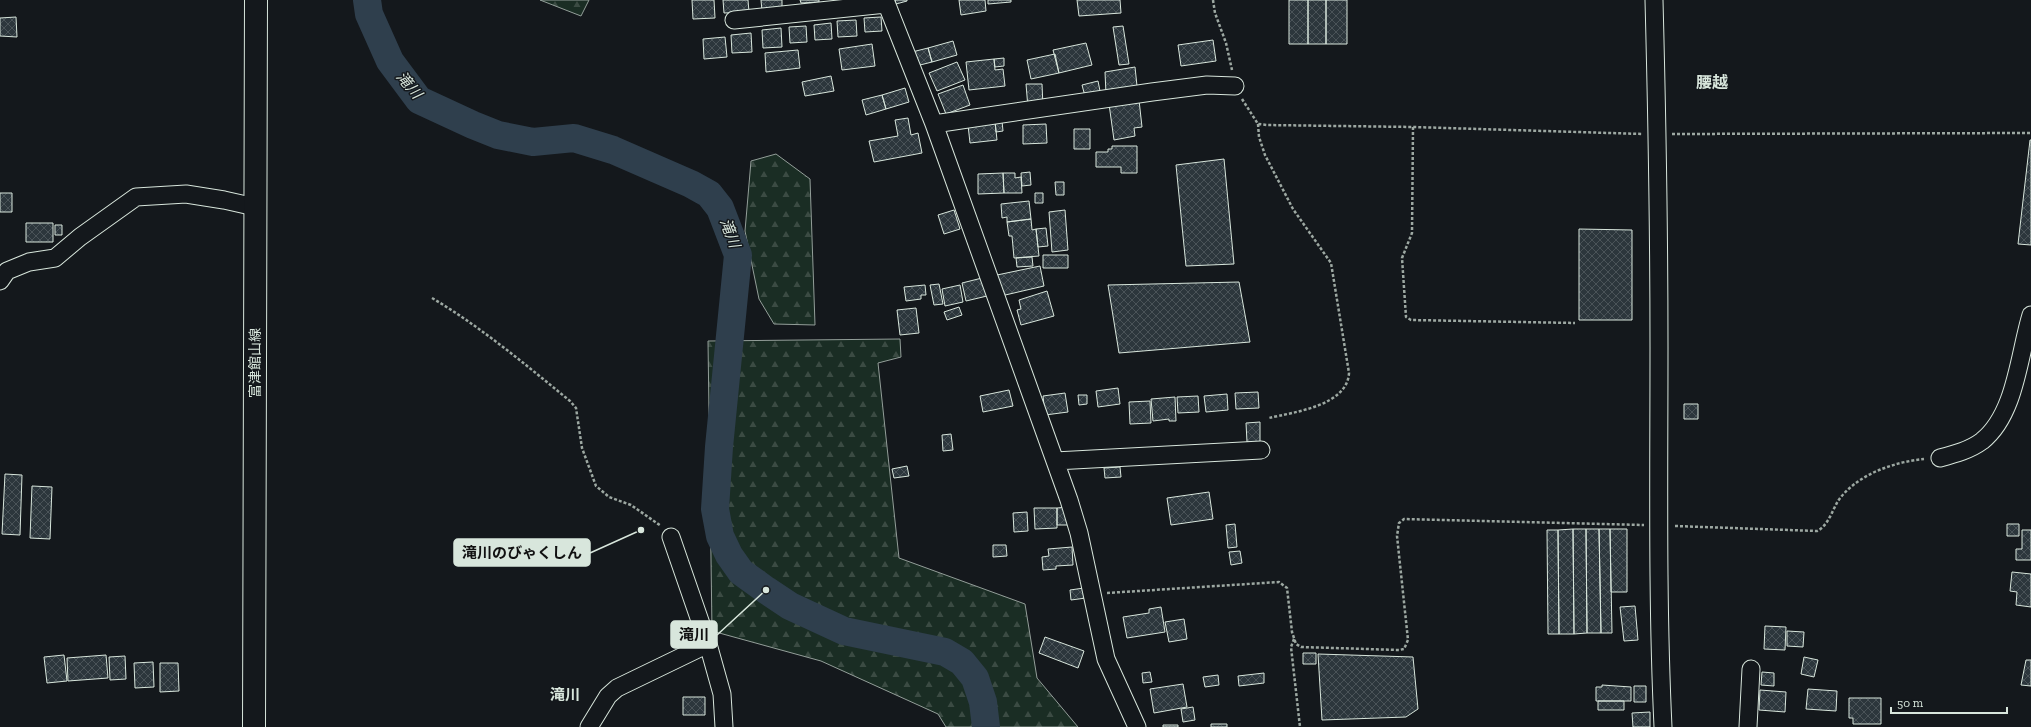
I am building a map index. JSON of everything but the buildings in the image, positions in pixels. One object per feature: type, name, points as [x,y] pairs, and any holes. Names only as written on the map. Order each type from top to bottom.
[{"type":"main road","name":"富津館山線","points":[[254,727],[256,0]]},
{"type":"street","points":[[1654,0],[1659,347],[1657,525],[1663,727]]},
{"type":"street","points":[[734,20],[886,2],[934,124],[1055,461],[1079,533],[1106,659],[1137,727]]},
{"type":"street","points":[[934,124],[1207,85],[1235,86]]},
{"type":"street","points":[[0,281],[7,271],[29,262],[55,258],[80,237],[136,197],[186,194],[255,207]]},
{"type":"street","points":[[1940,458],[1961,453],[1982,441],[2000,422],[2008,402],[2031,315]]},
{"type":"street","points":[[1055,461],[1261,450]]},
{"type":"street","points":[[671,537],[708,644],[722,694],[724,727]]},
{"type":"street","points":[[590,727],[608,696],[617,688],[708,644]]},
{"type":"street","points":[[1748,727],[1751,669]]},
{"type":"path","points":[[1213,0],[1215,13],[1226,43],[1235,86],[1258,124],[1259,136],[1266,155],[1293,210],[1331,263],[1348,373],[1348,380],[1342,391],[1336,397],[1324,404],[1269,418]]},
{"type":"path","points":[[1258,124],[1657,134],[2031,133]]},
{"type":"path","points":[[1413,127],[1412,233],[1402,258],[1406,317],[1411,320],[1575,323]]},
{"type":"path","points":[[432,298],[452,309],[570,401],[576,408],[582,448],[596,486],[609,498],[631,505],[642,512],[671,537]]},
{"type":"path","points":[[1093,594],[1279,582],[1287,588],[1294,639],[1296,644],[1301,647],[1404,649],[1408,640],[1397,536],[1399,523],[1404,519],[1657,525],[1817,531],[1822,529],[1838,502],[1850,487],[1863,478],[1905,461],[1940,458]]},
{"type":"path","points":[[1294,639],[1291,647],[1300,727]]},
{"type":"green space","points":[[540,0],[589,0],[581,16]]},
{"type":"green space","points":[[776,154],[810,179],[815,325],[774,324],[759,299],[745,231],[751,161]]},
{"type":"green space","points":[[900,339],[901,357],[878,363],[899,558],[1025,604],[1037,678],[1078,727],[946,727],[938,714],[821,661],[712,631],[708,341]]},
{"type":"waterway","name":"滝川","points":[[367,0],[369,14],[390,61],[419,100],[498,135],[533,142],[574,138],[613,150],[691,184],[709,194],[720,208],[738,255],[719,447],[715,509],[720,536],[729,555],[741,572],[790,606],[844,631],[945,652],[962,662],[975,678],[983,702],[986,727]]},
{"type":"place","name":"滝川のびゃくしん","points":[[641,530]]},
{"type":"place","name":"滝川","points":[[766,590]]},
{"type":"district","name":"腰越","points":[[1712,82]]},
{"type":"district","name":"滝川","points":[[565,695]]}]
